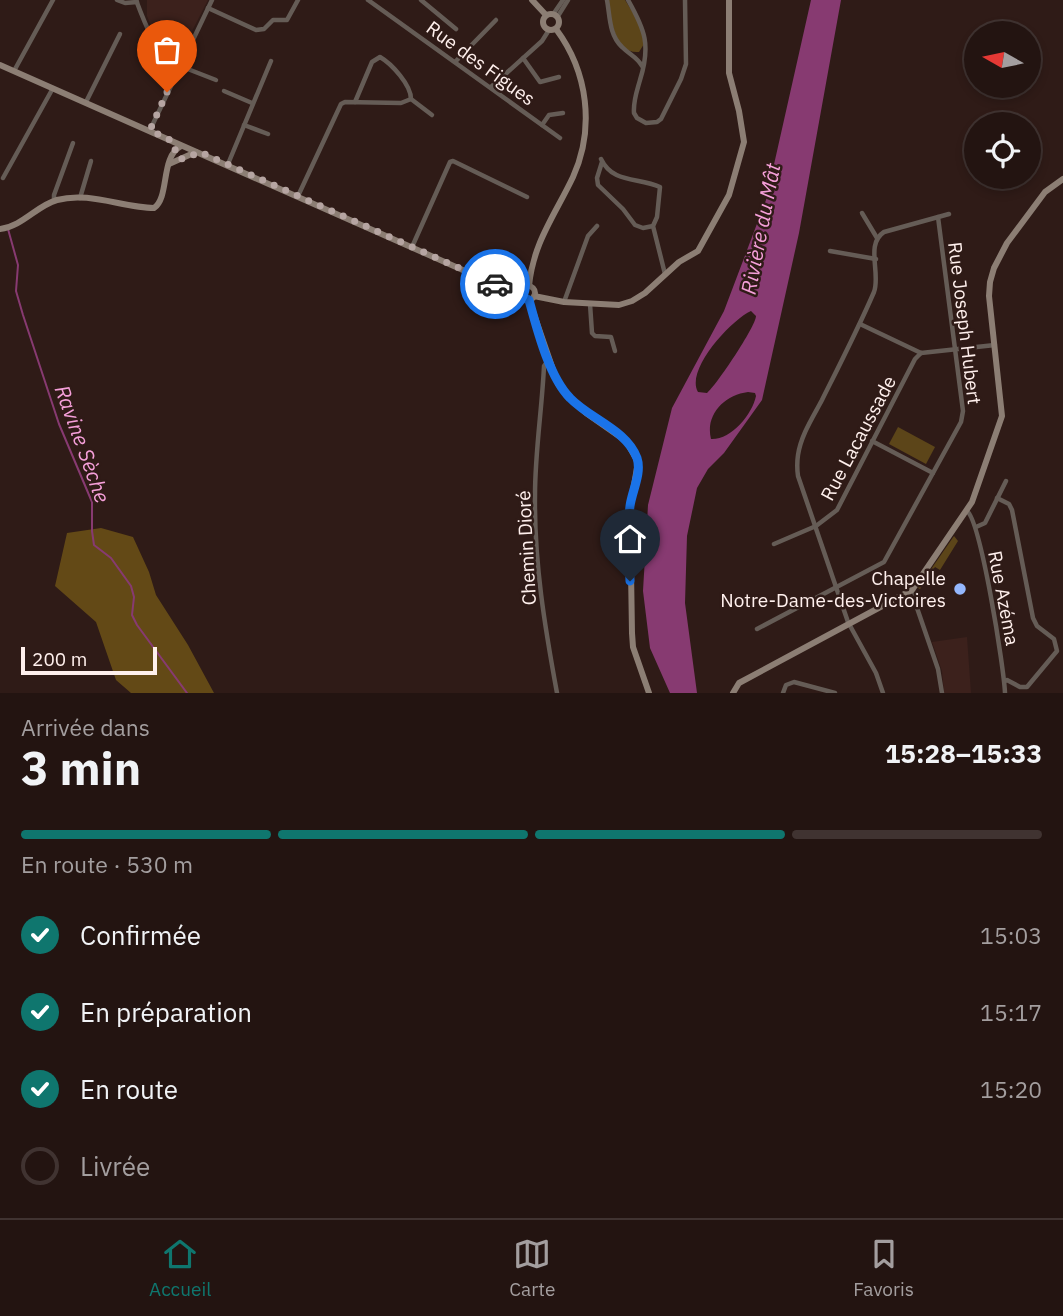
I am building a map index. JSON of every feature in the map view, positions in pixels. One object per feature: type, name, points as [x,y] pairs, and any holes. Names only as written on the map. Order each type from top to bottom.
[{"type":"main road","points":[[532,0],[546,15],[556,15],[560,24],[553,29]]},
{"type":"main road","points":[[522,292],[524,298],[564,302],[613,305],[632,301],[699,248],[729,195],[743,146],[739,111],[729,73],[729,0]]},
{"type":"main road","points":[[522,292],[529,286],[533,257],[573,175],[585,135],[585,102],[580,75],[572,55],[553,29],[544,25],[546,15]]},
{"type":"main road","points":[[0,65],[150,130],[172,141],[181,152]]},
{"type":"main road","points":[[0,229],[19,224],[54,201],[80,198],[154,208],[160,203],[169,164],[181,152],[198,152],[492,283],[522,292]]},
{"type":"main road","points":[[733,693],[739,683],[912,590],[967,511],[1001,422],[1002,409],[989,296],[994,268],[1007,243],[1038,200],[1052,185],[1063,179]]},
{"type":"main road","points":[[529,286],[534,289],[532,298],[558,384],[569,398],[626,441],[638,462],[630,508],[633,647],[649,693]]},
{"type":"street","points":[[14,71],[53,0]]},
{"type":"street","points":[[117,0],[125,3],[137,1],[153,41],[176,72]]},
{"type":"street","points":[[150,130],[212,0]]},
{"type":"street","points":[[208,8],[256,30],[264,29],[273,20],[287,20],[298,0]]},
{"type":"street","points":[[360,0],[368,0]]},
{"type":"street","name":"Rue des Figues","points":[[368,0],[560,138]]},
{"type":"street","points":[[421,0],[456,29]]},
{"type":"street","points":[[556,15],[565,0]]},
{"type":"street","points":[[607,0],[610,25],[615,37],[643,67]]},
{"type":"street","points":[[628,0],[645,33],[643,67],[634,100],[634,113],[640,121],[650,124],[665,115],[683,73],[687,36],[685,0]]},
{"type":"street","points":[[455,62],[496,20]]},
{"type":"street","points":[[491,87],[553,29]]},
{"type":"street","points":[[86,102],[120,34]]},
{"type":"street","points":[[634,55],[645,50]]},
{"type":"street","points":[[355,102],[372,62],[377,57],[388,62],[409,89],[411,99],[432,115]]},
{"type":"street","points":[[523,58],[540,82],[559,77]]},
{"type":"street","points":[[228,164],[271,61]]},
{"type":"street","points":[[180,66],[216,80]]},
{"type":"street","points":[[3,177],[53,88]]},
{"type":"street","points":[[224,91],[252,103]]},
{"type":"street","points":[[298,196],[341,104],[401,103],[411,99]]},
{"type":"street","name":"Rue des Figues","points":[[542,125],[549,115],[563,113]]},
{"type":"street","points":[[244,125],[268,134]]},
{"type":"street","points":[[54,201],[73,143]]},
{"type":"street","points":[[80,198],[91,161]]},
{"type":"street","points":[[412,247],[450,162],[453,161],[527,197]]},
{"type":"street","points":[[653,226],[643,228],[635,225],[598,185],[601,161],[608,171],[619,177],[660,187],[657,217],[653,226],[665,274]]},
{"type":"street","points":[[862,213],[877,238]]},
{"type":"street","points":[[883,693],[876,673],[849,625],[836,589],[798,476],[798,454],[806,431],[860,324],[877,282],[874,248],[877,238],[884,232],[949,214]]},
{"type":"street","name":"Rue Joseph Hubert","points":[[757,629],[884,562],[963,417],[938,217]]},
{"type":"street","points":[[564,302],[588,236],[597,226]]},
{"type":"street","points":[[830,251],[876,259]]},
{"type":"street","points":[[590,304],[592,333],[595,336],[611,337],[615,351]]},
{"type":"street","points":[[860,324],[921,354],[995,345]]},
{"type":"street","name":"Rue Lacaussade","points":[[774,544],[816,526],[837,510],[915,359],[921,354]]},
{"type":"street","name":"Chemin Dioré","points":[[549,359],[544,366],[535,492],[535,537],[545,625],[557,693]]},
{"type":"street","points":[[872,441],[933,473]]},
{"type":"street","points":[[976,527],[985,523],[1006,481]]},
{"type":"street","points":[[997,498],[1009,504],[1012,510],[1035,623],[1054,639],[1057,650],[1027,687],[1005,681]]},
{"type":"street","name":"Rue Azéma","points":[[967,511],[973,517],[976,527],[1005,693]]},
{"type":"street","points":[[912,590],[916,594],[916,605],[938,669],[942,693]]},
{"type":"street","points":[[783,693],[786,685],[794,682],[835,693]]},
{"type":"shaded area","points":[[147,0],[208,0],[176,62],[169,60],[159,46],[147,16]]},
{"type":"shaded area","points":[[608,0],[625,0],[642,27],[644,44],[639,52],[631,51],[619,41]]},
{"type":"shaded area","points":[[898,427],[935,447],[926,464],[889,444]]},
{"type":"shaded area","points":[[101,528],[133,537],[156,595],[214,693],[131,693],[116,680],[96,622],[55,586],[67,533]]},
{"type":"shaded area","points":[[954,536],[958,541],[940,570],[935,567],[920,589],[918,588]]},
{"type":"shaded area","points":[[967,637],[971,693],[944,693],[942,671],[932,642]]},
{"type":"water","name":"Rivière du Mât","points":[[811,0],[841,0],[799,233],[762,400],[724,453],[708,469],[697,488],[687,536],[685,603],[697,693],[670,693],[650,648],[643,591],[648,505],[672,408],[724,311],[766,200]],"holes":[[[751,311],[756,316],[754,322],[735,356],[707,393],[698,392],[698,371],[704,359],[732,324]],[[748,392],[755,393],[756,396],[740,425],[726,435],[711,439],[711,422],[718,408],[731,397]]]},
{"type":"waterway","name":"Ravine Sèche","points":[[8,229],[18,265],[16,291],[23,315],[59,424],[92,502],[94,545],[111,558],[131,586],[134,597],[132,615],[137,625],[187,693]]},
{"type":"way so far","points":[[167,92],[150,130],[170,139],[178,158],[183,159],[200,152],[495,284]]},
{"type":"place","name":"Chapelle Notre-Dame-des-Victoires","points":[[960,589]]},
{"type":"route","points":[[495,284],[522,292],[522,296],[529,300],[558,384],[586,413],[626,441],[635,455],[638,472],[630,508],[630,581]]}]
